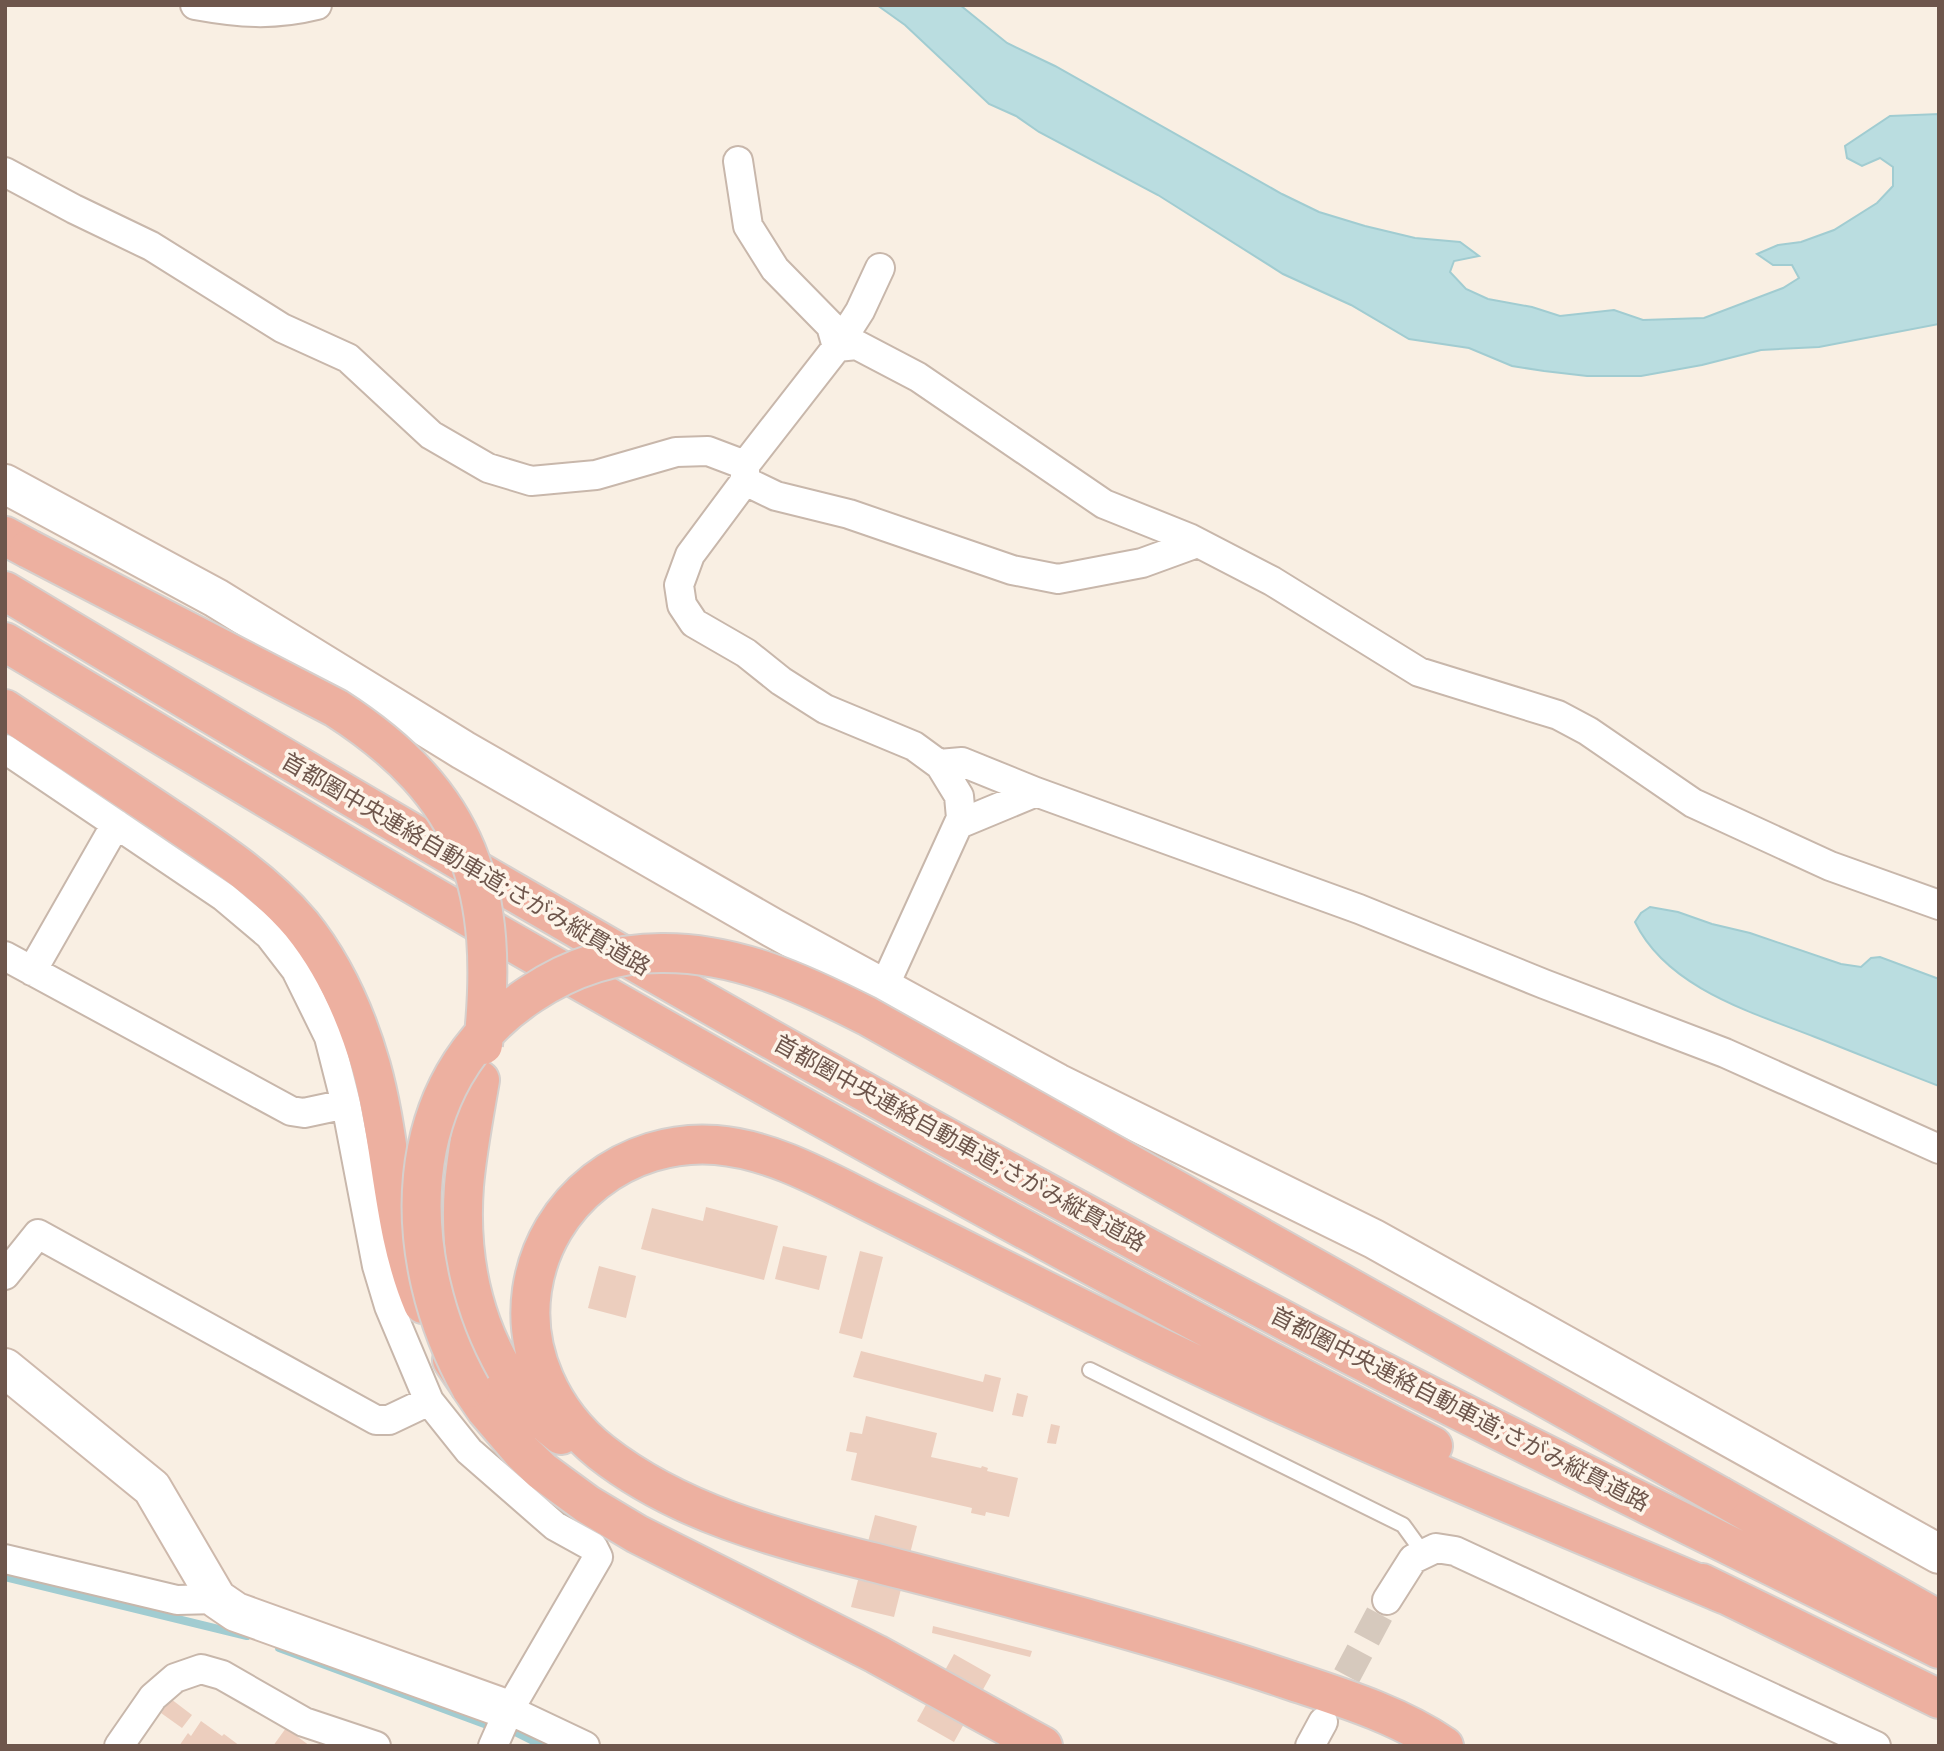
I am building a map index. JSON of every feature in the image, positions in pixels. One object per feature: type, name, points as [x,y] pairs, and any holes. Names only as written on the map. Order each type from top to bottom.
[{"type":"highway","points":[[5,536],[336,708],[372,732],[408,764],[444,809],[469,854],[478,881],[485,922],[488,972],[480,1080],[464,1184],[463,1240],[472,1294],[489,1344],[511,1383],[541,1418],[558,1433],[605,1464],[667,1495],[776,1538],[1234,1661],[1326,1692],[1444,1746]]},
{"type":"highway","name":"首都圏中央連絡自動車道;さがみ縦貫道路","points":[[6,592],[398,826],[801,1056],[1040,1188],[1507,1437],[1939,1649]]},
{"type":"highway","name":"首都圏中央連絡自動車道;さがみ縦貫道路","points":[[5,642],[351,848],[790,1101],[1268,1361],[1726,1595],[1939,1699]]},
{"type":"highway","points":[[5,709],[230,860],[277,900],[319,948],[347,998],[366,1049],[384,1121],[412,1275],[430,1320],[471,1388],[502,1430],[542,1471],[587,1504],[637,1534],[876,1654],[1043,1746]]},
{"type":"highway","points":[[471,1388],[447,1340],[437,1311],[424,1260],[422,1235],[422,1181],[426,1152],[442,1098],[452,1080],[474,1045],[494,1023],[517,1003],[568,973],[595,962],[625,956],[660,953],[727,959],[762,969],[830,997],[867,1016],[1939,1620]]},
{"type":"highway","points":[[667,1495],[598,1450],[565,1416],[542,1377],[531,1333],[529,1308],[539,1257],[567,1208],[586,1188],[608,1171],[633,1158],[661,1149],[713,1145],[740,1149],[800,1169],[1155,1345],[1405,1461],[1726,1595]]},
{"type":"street","points":[[195,5],[240,13],[286,12],[317,5]]},
{"type":"street","points":[[738,161],[748,226],[775,269],[831,326],[837,347]]},
{"type":"street","points":[[5,172],[151,246],[282,328],[348,358],[431,435],[488,468],[531,481],[596,475],[676,452],[708,451],[776,496],[849,514],[1012,570],[1058,579],[1142,563],[1197,542]]},
{"type":"street","points":[[880,268],[860,311],[837,347],[745,473],[690,555],[679,585],[681,605],[694,623],[747,653],[780,681],[825,709],[914,746],[939,764],[959,796],[961,818],[883,989]]},
{"type":"street","points":[[837,347],[857,345],[918,377],[1104,504],[1197,542],[1272,581],[1419,672],[1558,715],[1588,731],[1693,803],[1830,866],[1939,905]]},
{"type":"street","points":[[5,484],[216,598],[463,750],[883,989],[1057,1083],[1374,1239],[1939,1554]]},
{"type":"street","points":[[5,749],[224,897],[269,935],[296,970],[329,1037],[346,1104],[377,1266],[389,1306],[429,1401],[469,1451],[555,1525],[593,1547],[598,1557],[509,1710],[493,1746]]},
{"type":"street","points":[[939,764],[962,762],[1359,909],[1725,1053],[1939,1149]]},
{"type":"street","points":[[958,824],[1037,792]]},
{"type":"street","points":[[32,971],[116,824]]},
{"type":"street","points":[[5,956],[291,1111],[304,1113],[346,1104]]},
{"type":"street","points":[[5,1275],[38,1234],[376,1420],[389,1420],[429,1401]]},
{"type":"street","points":[[5,1368],[152,1488],[217,1599],[236,1612],[509,1710],[585,1746]]},
{"type":"street","points":[[1387,1600],[1413,1559],[1436,1548],[1455,1551],[1876,1746]]},
{"type":"street","points":[[5,1559],[177,1600],[217,1599]]},
{"type":"street","points":[[119,1746],[153,1697],[175,1678],[201,1669],[222,1675],[304,1722],[376,1746]]},
{"type":"lane","points":[[1090,1370],[1403,1525],[1424,1554]]},
{"type":"water","points":[[877,5],[960,5],[1007,43],[1055,66],[1282,194],[1319,212],[1415,238],[1460,242],[1479,256],[1454,261],[1450,272],[1466,289],[1488,299],[1532,307],[1560,316],[1614,310],[1643,320],[1704,318],[1783,288],[1799,278],[1792,265],[1773,265],[1757,254],[1778,245],[1801,242],[1834,230],[1877,203],[1893,186],[1893,167],[1880,158],[1862,166],[1847,158],[1845,146],[1890,116],[1939,114],[1939,324],[1819,347],[1761,350],[1702,365],[1641,376],[1587,376],[1512,366],[1469,348],[1409,339],[1351,305],[1283,274],[1158,195],[1039,132],[1016,116],[989,104],[905,25]]},
{"type":"water","points":[[1650,907],[1678,912],[1750,933],[1841,964],[1861,967],[1871,958],[1880,957],[1939,979],[1939,1086],[1738,1007],[1689,981],[1649,945],[1635,922],[1641,913]]},
{"type":"building","points":[[706,1207],[778,1226],[764,1280],[641,1249],[652,1208],[703,1221]]},
{"type":"building","points":[[783,1246],[827,1256],[819,1290],[775,1279]]},
{"type":"building","points":[[860,1251],[883,1257],[862,1339],[839,1333]]},
{"type":"building","points":[[599,1266],[636,1276],[626,1318],[588,1308]]},
{"type":"building","points":[[861,1351],[983,1382],[985,1374],[1001,1378],[993,1412],[853,1377]]},
{"type":"building","points":[[1017,1393],[1028,1396],[1023,1417],[1012,1415]]},
{"type":"building","points":[[866,1416],[937,1433],[931,1457],[981,1468],[982,1466],[988,1468],[987,1471],[1018,1478],[1009,1517],[986,1512],[985,1516],[971,1513],[972,1508],[851,1480],[857,1453],[846,1451],[850,1432],[862,1434]]},
{"type":"building","points":[[1051,1424],[1060,1426],[1056,1444],[1047,1443]]},
{"type":"building","points":[[875,1515],[917,1526],[894,1617],[851,1607]]},
{"type":"building","points":[[933,1626],[1032,1651],[1030,1657],[932,1633]]},
{"type":"building","points":[[954,1654],[991,1675],[954,1742],[917,1721]]},
{"type":"building","points":[[171,1699],[192,1715],[182,1728],[161,1713]]},
{"type":"building","points":[[201,1721],[240,1746],[179,1746],[188,1733],[191,1736]]},
{"type":"building","points":[[286,1728],[310,1746],[273,1746]]},
{"type":"waterway","points":[[5,1577],[247,1636]]},
{"type":"waterway","points":[[279,1648],[487,1725]]},
{"type":"waterway","points":[[515,1732],[543,1746]]},
{"type":"tunnel","points":[[1327,1713],[1387,1600]]}]
